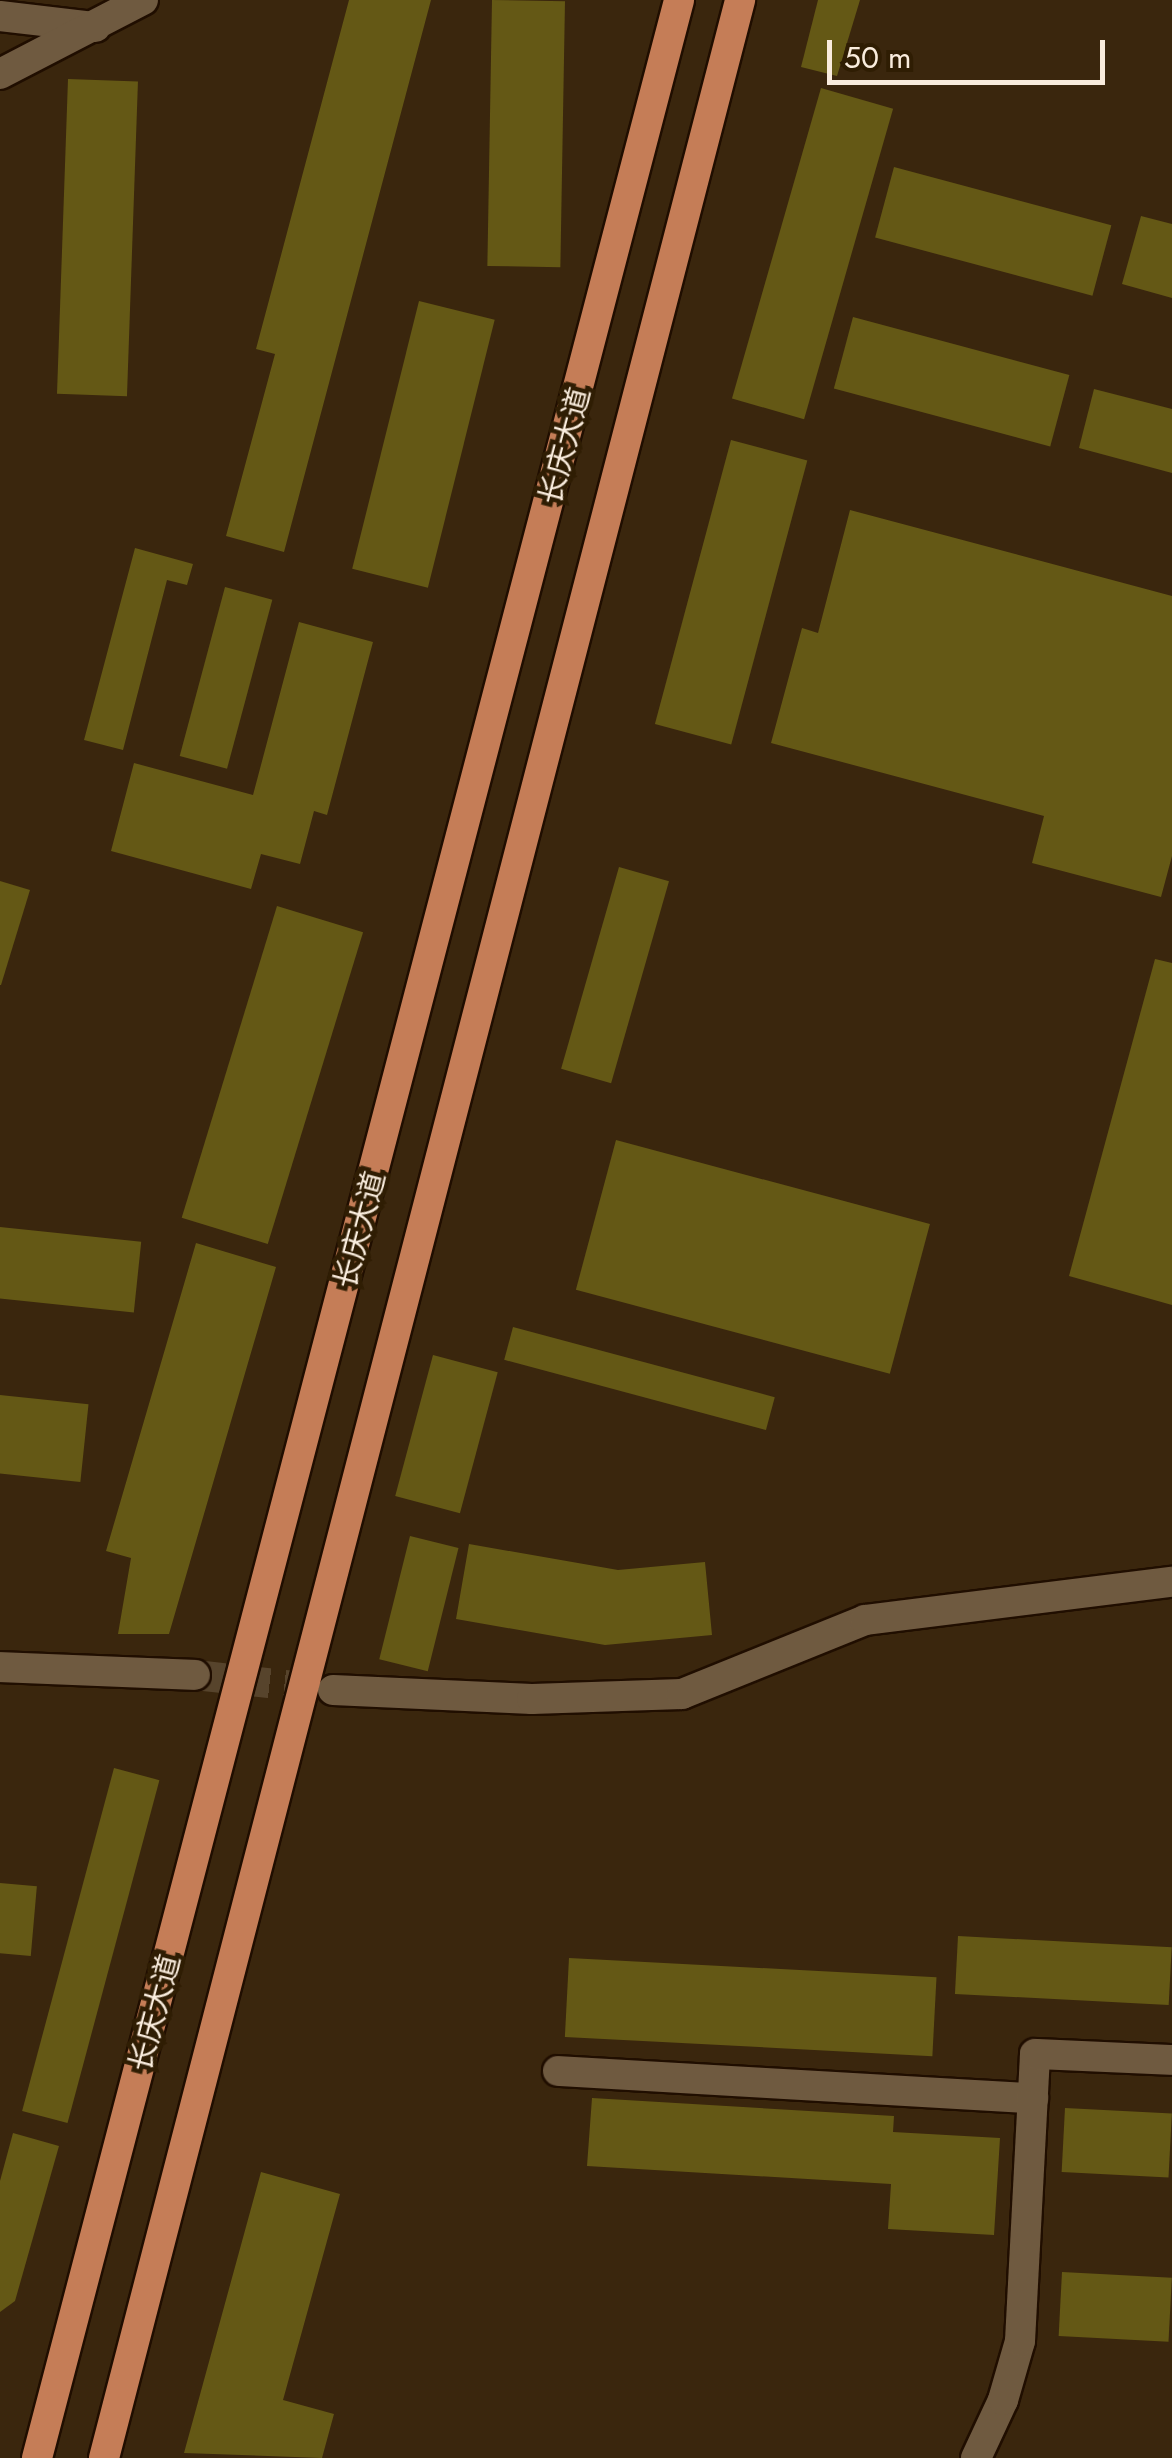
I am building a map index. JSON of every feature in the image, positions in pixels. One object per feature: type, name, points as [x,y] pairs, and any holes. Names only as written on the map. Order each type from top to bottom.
[{"type":"main road","name":"长庆大道","points":[[36,2458],[679,0]]},
{"type":"main road","name":"长庆大道","points":[[104,2458],[740,0]]},
{"type":"street","points":[[0,74],[143,0]]},
{"type":"street","points":[[0,16],[95,28]]},
{"type":"street","points":[[333,1690],[532,1699],[682,1694],[865,1620],[1172,1582]]},
{"type":"street","points":[[0,1666],[195,1676]]},
{"type":"street","points":[[976,2458],[1003,2400],[1020,2342],[1036,2054],[1172,2060]]},
{"type":"street","points":[[558,2071],[1033,2098]]},
{"type":"building","points":[[349,0],[431,0],[284,552],[226,536],[275,354],[256,349]]},
{"type":"building","points":[[492,0],[565,1],[560,267],[487,266]]},
{"type":"building","points":[[818,0],[860,0],[837,76],[801,67]]},
{"type":"building","points":[[68,79],[138,81],[127,396],[57,394]]},
{"type":"building","points":[[821,88],[893,109],[804,419],[732,398]]},
{"type":"building","points":[[894,167],[1111,225],[1092,296],[875,238]]},
{"type":"building","points":[[1141,216],[1172,224],[1172,298],[1122,284]]},
{"type":"building","points":[[419,301],[495,320],[428,588],[352,569]]},
{"type":"building","points":[[853,317],[1069,375],[1050,446],[834,388]]},
{"type":"building","points":[[1094,389],[1172,409],[1172,473],[1079,448]]},
{"type":"building","points":[[731,440],[807,460],[731,744],[655,724]]},
{"type":"building","points":[[850,510],[1172,596],[1172,856],[1161,897],[1032,863],[1044,816],[771,743],[802,628],[818,633]]},
{"type":"building","points":[[135,548],[193,564],[187,585],[167,580],[123,750],[84,740]]},
{"type":"building","points":[[225,587],[272,600],[227,769],[180,756]]},
{"type":"building","points":[[299,622],[373,642],[327,815],[314,811],[300,864],[261,854],[251,889],[111,851],[134,763],[253,795]]},
{"type":"building","points":[[619,867],[669,881],[611,1083],[561,1069]]},
{"type":"building","points":[[0,881],[30,890],[1,985],[0,985]]},
{"type":"building","points":[[277,906],[363,932],[268,1244],[182,1218]]},
{"type":"building","points":[[1155,959],[1172,963],[1172,1305],[1069,1276]]},
{"type":"building","points":[[616,1140],[930,1224],[890,1374],[576,1290]]},
{"type":"building","points":[[0,1227],[141,1242],[134,1312],[0,1298]]},
{"type":"building","points":[[196,1243],[276,1267],[169,1634],[118,1634],[131,1558],[106,1551]]},
{"type":"building","points":[[513,1327],[775,1397],[766,1430],[504,1360]]},
{"type":"building","points":[[433,1355],[498,1372],[460,1513],[395,1496]]},
{"type":"building","points":[[0,1395],[89,1404],[80,1482],[0,1473]]},
{"type":"building","points":[[410,1536],[459,1548],[428,1671],[379,1659]]},
{"type":"building","points":[[469,1544],[618,1570],[705,1562],[712,1635],[605,1645],[456,1619]]},
{"type":"building","points":[[114,1768],[159,1780],[68,2123],[22,2111]]},
{"type":"building","points":[[0,1883],[37,1886],[31,1956],[0,1953]]},
{"type":"building","points":[[958,1936],[1172,1947],[1169,2005],[955,1994]]},
{"type":"building","points":[[569,1958],[936,1977],[932,2056],[565,2037]]},
{"type":"building","points":[[592,2098],[894,2116],[893,2132],[1000,2138],[994,2235],[888,2229],[891,2184],[587,2166]]},
{"type":"building","points":[[1065,2108],[1172,2114],[1169,2178],[1062,2172]]},
{"type":"building","points":[[13,2133],[59,2146],[15,2301],[0,2312],[0,2181]]},
{"type":"building","points":[[261,2172],[340,2194],[283,2400],[334,2414],[322,2458],[184,2453]]},
{"type":"building","points":[[1062,2272],[1172,2278],[1168,2342],[1059,2336]]},
{"type":"tunnel","points":[[195,1675],[330,1690]]}]
